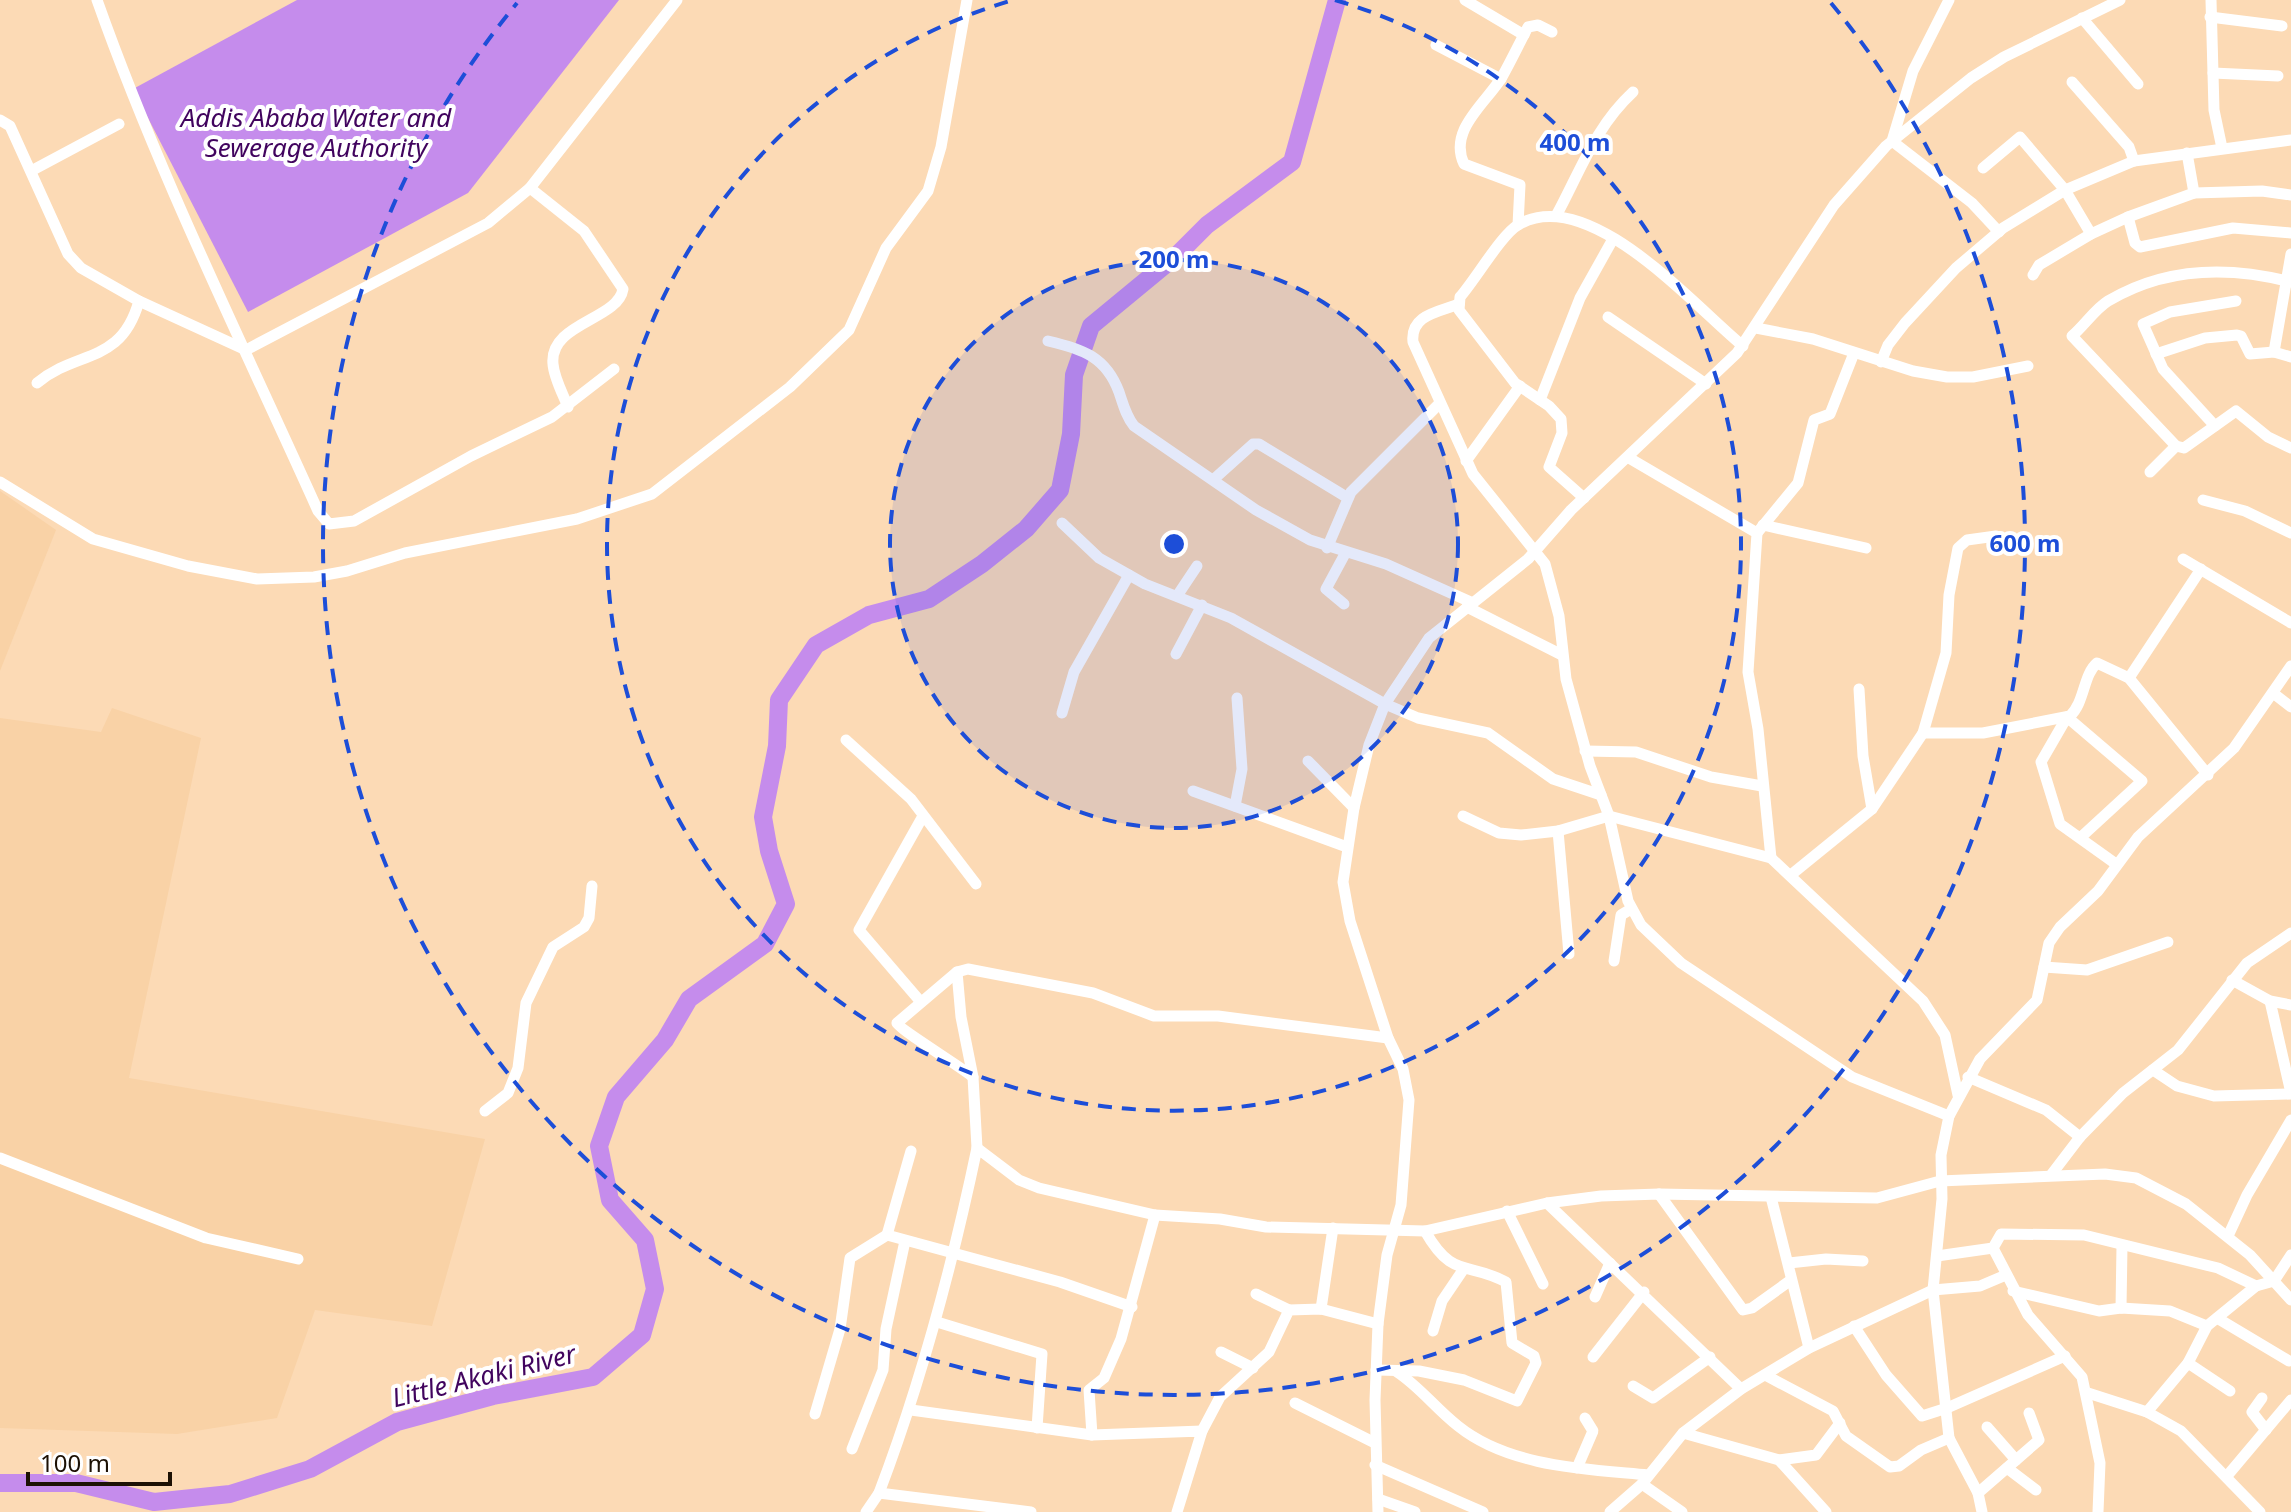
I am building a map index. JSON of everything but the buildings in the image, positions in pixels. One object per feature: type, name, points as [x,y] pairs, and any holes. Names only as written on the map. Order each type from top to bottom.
[{"type":"street","points":[[97,0],[132,97],[318,511],[329,524],[354,521],[568,407],[614,369]]},
{"type":"street","points":[[246,350],[488,223],[530,188],[677,0]]},
{"type":"street","points":[[0,482],[93,539],[188,566],[257,579],[314,577],[347,571],[405,553],[577,519],[652,494],[790,387],[849,330],[886,248],[928,191],[953,85],[967,0]]},
{"type":"street","points":[[1465,0],[1524,35]]},
{"type":"street","points":[[1892,141],[1913,71],[1949,0]]},
{"type":"street","points":[[1415,1512],[1378,1506],[1375,1465],[1376,1370],[1382,1280],[1404,1179],[1409,1100],[1403,1069],[1388,1038],[1345,902],[1343,882],[1354,808],[1369,745],[1385,704],[1423,645],[1534,553],[1584,498],[1743,346],[1834,205],[1892,141],[1993,64],[2120,0]]},
{"type":"street","points":[[2211,0],[2214,110],[2222,148]]},
{"type":"street","points":[[2210,17],[2282,26]]},
{"type":"street","points":[[2082,18],[2138,84]]},
{"type":"street","points":[[1518,225],[1520,185],[1468,167],[1461,160],[1462,132],[1501,79],[1524,35],[1533,25],[1552,32]]},
{"type":"street","points":[[1436,45],[1501,79]]},
{"type":"street","points":[[2213,73],[2278,76]]},
{"type":"street","points":[[2072,82],[2129,147],[2134,161]]},
{"type":"street","points":[[1556,216],[1594,139],[1615,109],[1633,92]]},
{"type":"street","points":[[0,120],[10,126],[68,254],[81,268],[139,301],[246,350]]},
{"type":"street","points":[[31,171],[119,124]]},
{"type":"street","points":[[1983,168],[2020,137],[2065,190],[2091,234]]},
{"type":"street","points":[[1881,362],[1888,345],[1905,323],[1956,268],[1999,232],[2065,190],[2134,161],[2291,140]]},
{"type":"street","points":[[1892,141],[1972,203],[1999,232]]},
{"type":"street","points":[[2187,153],[2194,193]]},
{"type":"street","points":[[530,188],[584,231],[623,289],[617,301],[573,330],[557,347],[553,364],[568,407]]},
{"type":"street","points":[[2033,275],[2039,265],[2091,234],[2194,193],[2262,191],[2291,195]]},
{"type":"street","points":[[1743,346],[1676,286],[1613,239],[1585,223],[1556,216],[1518,225],[1508,234],[1459,304],[1421,318],[1412,334],[1439,404],[1466,461],[1545,564],[1559,616],[1562,655],[1585,751],[1609,816],[1631,909],[1641,925],[1669,953],[1727,996],[1859,1081],[1949,1116]]},
{"type":"street","points":[[2128,217],[2135,243],[2145,248],[2233,228],[2291,233]]},
{"type":"street","points":[[1540,400],[1580,298],[1613,239]]},
{"type":"street","points":[[2274,352],[2289,281],[2291,254]]},
{"type":"street","points":[[2289,281],[2240,271],[2213,270],[2163,278],[2106,302],[2072,336],[2176,446],[2184,448],[2236,411],[2268,437],[2291,448]]},
{"type":"street","points":[[37,383],[108,350],[121,339],[133,321],[139,301]]},
{"type":"street","points":[[2215,426],[2163,369],[2143,330],[2145,322],[2170,312],[2236,301]]},
{"type":"street","points":[[1459,304],[1462,317],[1520,386],[1561,419],[1563,426],[1549,467],[1584,498]]},
{"type":"street","points":[[1608,317],[1706,384]]},
{"type":"street","points":[[1756,328],[1813,339],[1913,371],[1957,377],[2028,366]]},
{"type":"street","points":[[2156,354],[2205,338],[2237,335],[2241,336],[2250,354],[2274,352],[2291,357]]},
{"type":"street","points":[[1051,341],[1095,355],[1112,374],[1128,419],[1134,426],[1256,510],[1327,548],[1386,564],[1562,655]]},
{"type":"street","points":[[1771,858],[1748,672],[1760,529],[1798,483],[1814,420],[1830,414],[1854,353]]},
{"type":"street","points":[[1466,461],[1520,386]]},
{"type":"street","points":[[1327,548],[1348,498],[1389,451],[1439,404]]},
{"type":"street","points":[[1214,479],[1253,444],[1259,444],[1348,498]]},
{"type":"street","points":[[2150,472],[2176,446]]},
{"type":"street","points":[[1629,458],[1760,529],[1866,548]]},
{"type":"street","points":[[2203,500],[2245,511],[2291,533]]},
{"type":"street","points":[[1062,523],[1099,558],[1129,575],[1202,605],[1385,704],[1418,718],[1488,733],[1553,779],[1601,795]]},
{"type":"street","points":[[1792,874],[1872,809],[1923,733],[1946,653],[1949,595],[1958,548],[1967,540],[1996,536]]},
{"type":"street","points":[[1344,604],[1326,589],[1346,552]]},
{"type":"street","points":[[2183,559],[2291,623]]},
{"type":"street","points":[[1177,596],[1197,566]]},
{"type":"street","points":[[2129,678],[2201,569]]},
{"type":"street","points":[[1062,713],[1074,672],[1129,575]]},
{"type":"street","points":[[1176,654],[1202,605]]},
{"type":"street","points":[[2116,864],[2060,824],[2041,762],[2067,717],[2078,709],[2094,664],[2102,664],[2129,678],[2208,775]]},
{"type":"street","points":[[1982,1512],[1978,1493],[1949,1438],[1933,1290],[1940,1181],[1949,1116],[1968,1077],[2002,1033],[2037,1000],[2052,937],[2098,891],[2138,837],[2234,748],[2291,666]]},
{"type":"street","points":[[1859,689],[1863,756],[1872,809]]},
{"type":"street","points":[[2273,693],[2291,707]]},
{"type":"street","points":[[1235,806],[1242,769],[1237,698]]},
{"type":"street","points":[[1923,733],[1983,733],[2067,717]]},
{"type":"street","points":[[2067,717],[2142,781],[2080,838]]},
{"type":"street","points":[[846,740],[911,799],[976,884]]},
{"type":"street","points":[[1585,751],[1636,752],[1711,777],[1762,786]]},
{"type":"street","points":[[1308,761],[1354,808]]},
{"type":"street","points":[[1193,791],[1347,847]]},
{"type":"street","points":[[920,1001],[859,930],[923,816]]},
{"type":"street","points":[[1463,816],[1499,833],[1558,831],[1609,816],[1771,858],[1792,874],[1923,1001],[1945,1035],[1958,1095]]},
{"type":"street","points":[[1558,831],[1569,954]]},
{"type":"street","points":[[485,1111],[508,1093],[518,1068],[526,1003],[553,947],[584,927],[589,918],[592,886]]},
{"type":"street","points":[[1614,961],[1621,915],[1631,909]]},
{"type":"street","points":[[2051,1175],[2080,1137],[2123,1093],[2178,1050],[2247,963],[2291,933]]},
{"type":"street","points":[[2044,967],[2087,970],[2168,942]]},
{"type":"street","points":[[973,1077],[932,1046],[898,1028],[899,1017],[957,972],[978,970],[1093,993],[1154,1016],[1218,1016],[1388,1038]]},
{"type":"street","points":[[866,1512],[879,1493],[911,1410],[955,1253],[977,1148],[973,1077],[961,1017],[957,972]]},
{"type":"street","points":[[2232,980],[2270,1001],[2291,1005]]},
{"type":"street","points":[[2153,1070],[2177,1086],[2214,1096],[2291,1094],[2270,1001]]},
{"type":"street","points":[[1968,1077],[2046,1110],[2080,1137]]},
{"type":"street","points":[[2228,1236],[2247,1195],[2291,1120]]},
{"type":"street","points":[[977,1148],[1019,1180],[1039,1188],[1155,1215],[1220,1219],[1266,1227],[1425,1231],[1547,1203],[1659,1194],[1877,1198],[1940,1181],[2105,1174],[2136,1178],[2186,1204],[2228,1236],[2291,1300]]},
{"type":"street","points":[[815,1414],[840,1329],[850,1258],[887,1235],[911,1151]]},
{"type":"street","points":[[0,1158],[206,1238],[298,1259]]},
{"type":"street","points":[[1659,1194],[1743,1310],[1752,1308],[1791,1280]]},
{"type":"street","points":[[1771,1197],[1809,1348]]},
{"type":"street","points":[[1547,1203],[1644,1292],[1741,1389]]},
{"type":"street","points":[[1507,1211],[1543,1284]]},
{"type":"street","points":[[1092,1435],[1089,1390],[1104,1378],[1132,1307],[1155,1215]]},
{"type":"street","points":[[1321,1309],[1333,1228]]},
{"type":"street","points":[[1376,1370],[1419,1371],[1464,1380],[1510,1400],[1520,1398],[1536,1359],[1512,1343],[1506,1282],[1463,1270],[1441,1255],[1425,1231]]},
{"type":"street","points":[[2098,1512],[2101,1473],[2088,1414],[2088,1393],[2082,1377],[2013,1291],[1993,1248],[1995,1239],[2008,1233],[2067,1232],[2218,1268],[2256,1286]]},
{"type":"street","points":[[887,1235],[1060,1282],[1132,1307]]},
{"type":"street","points":[[852,1449],[883,1370],[886,1329],[905,1241]]},
{"type":"street","points":[[2121,1308],[2122,1246]]},
{"type":"street","points":[[1937,1256],[1993,1248]]},
{"type":"street","points":[[2147,1412],[2188,1363],[2207,1326],[2256,1286],[2274,1281],[2291,1255]]},
{"type":"street","points":[[1789,1263],[1826,1259],[1863,1261]]},
{"type":"street","points":[[1595,1297],[1610,1263]]},
{"type":"street","points":[[1433,1331],[1442,1301],[1463,1270]]},
{"type":"street","points":[[1610,1512],[1645,1479],[1683,1433],[1741,1389],[1809,1348],[1933,1290],[1965,1289],[2006,1275]]},
{"type":"street","points":[[2013,1291],[2099,1311],[2121,1308],[2180,1313],[2207,1326]]},
{"type":"street","points":[[1593,1357],[1644,1292]]},
{"type":"street","points":[[1256,1294],[1289,1310],[1321,1309],[1378,1324]]},
{"type":"street","points":[[1177,1512],[1202,1431],[1220,1397],[1269,1352],[1289,1310]]},
{"type":"street","points":[[2217,1318],[2289,1361]]},
{"type":"street","points":[[937,1322],[1042,1354],[1037,1428]]},
{"type":"street","points":[[1854,1326],[1886,1375],[1918,1413],[1925,1415],[2065,1356]]},
{"type":"street","points":[[1221,1352],[1253,1368]]},
{"type":"street","points":[[1633,1386],[1653,1398],[1710,1357]]},
{"type":"street","points":[[2188,1363],[2230,1391]]},
{"type":"street","points":[[1397,1372],[1479,1440],[1514,1454],[1645,1479],[1682,1512]]},
{"type":"street","points":[[1765,1375],[1833,1411],[1846,1436],[1890,1467],[1899,1466],[1921,1450],[1949,1438]]},
{"type":"street","points":[[2088,1393],[2147,1412],[2181,1431],[2260,1512]]},
{"type":"street","points":[[2262,1398],[2252,1412],[2266,1430]]},
{"type":"street","points":[[2227,1476],[2291,1400]]},
{"type":"street","points":[[1295,1403],[1375,1443]]},
{"type":"street","points":[[911,1410],[1092,1435],[1202,1431]]},
{"type":"street","points":[[1978,1493],[2039,1440],[2029,1413]]},
{"type":"street","points":[[1577,1468],[1593,1431],[1585,1418]]},
{"type":"street","points":[[1683,1433],[1779,1460],[1816,1455],[1840,1423]]},
{"type":"street","points":[[1987,1427],[2012,1464],[2036,1490]]},
{"type":"street","points":[[1779,1460],[1826,1512]]},
{"type":"street","points":[[1375,1465],[1483,1512]]},
{"type":"street","points":[[879,1493],[966,1508],[1031,1512]]},
{"type":"shaded area","points":[[0,491],[56,530],[0,671]]},
{"type":"shaded area","points":[[112,708],[201,738],[129,1078],[485,1139],[432,1326],[315,1310],[277,1418],[177,1434],[0,1428],[0,718],[101,732]]},
{"type":"water","name":"Addis Ababa Water and Sewerage Authority","points":[[297,0],[619,0],[468,193],[248,312],[133,89]]},
{"type":"waterway","name":"Little Akaki River","points":[[0,1483],[76,1483],[154,1502],[230,1494],[310,1469],[397,1422],[493,1396],[593,1377],[642,1335],[655,1289],[645,1240],[610,1200],[599,1146],[616,1097],[665,1040],[689,999],[765,944],[786,904],[769,851],[763,817],[777,746],[779,700],[816,645],[869,615],[929,599],[982,564],[1026,529],[1060,490],[1071,434],[1074,375],[1091,326],[1177,255],[1207,225],[1292,162],[1337,0]]}]
